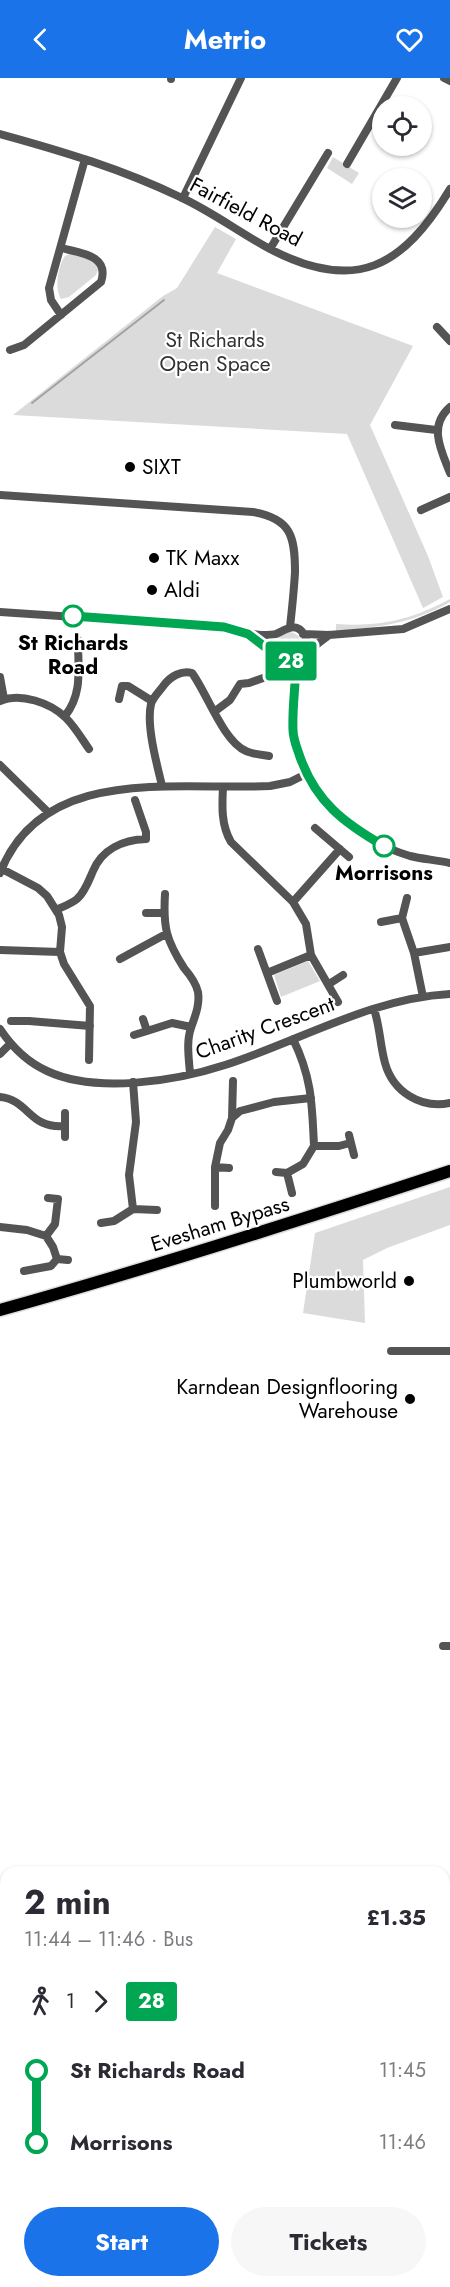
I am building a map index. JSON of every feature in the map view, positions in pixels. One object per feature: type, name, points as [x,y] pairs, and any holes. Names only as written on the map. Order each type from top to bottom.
[{"type":"highway","name":"Evesham Bypass","points":[[0,1310],[140,1270],[450,1171]]},
{"type":"street","points":[[183,198],[242,78]]},
{"type":"street","points":[[347,164],[397,78]]},
{"type":"street","points":[[444,78],[450,81]]},
{"type":"street","name":"Fairfield Road","points":[[0,134],[116,169],[183,198],[270,249],[329,270],[350,271],[377,265],[401,250],[424,230],[450,189]]},
{"type":"street","points":[[270,249],[327,153]]},
{"type":"street","points":[[61,315],[49,294],[52,275],[85,159]]},
{"type":"street","points":[[10,350],[24,345],[98,285],[102,278],[100,263],[92,256],[61,248]]},
{"type":"street","points":[[437,327],[450,341]]},
{"type":"street","points":[[450,407],[442,415],[436,430],[450,473]]},
{"type":"street","points":[[395,425],[436,430]]},
{"type":"street","points":[[2,495],[269,515],[285,525],[295,546],[290,627]]},
{"type":"street","points":[[421,510],[450,497]]},
{"type":"street","points":[[275,654],[272,644],[276,634],[290,627],[303,634],[329,635],[403,629],[450,609]]},
{"type":"street","points":[[0,612],[224,627],[248,634],[276,634]]},
{"type":"street","points":[[248,634],[285,661],[296,677]]},
{"type":"street","points":[[303,634],[307,646],[300,658],[292,698],[293,734],[306,774],[318,794],[352,828],[384,846],[411,856],[450,863]]},
{"type":"street","points":[[285,661],[300,658],[329,635]]},
{"type":"street","points":[[65,716],[75,702],[78,693],[78,640]]},
{"type":"street","points":[[162,786],[150,713],[152,701],[173,676],[189,672],[195,676],[214,712],[239,747],[246,752],[269,756]]},
{"type":"street","points":[[0,677],[2,700],[17,698],[37,701],[65,716],[89,749]]},
{"type":"street","points":[[214,712],[231,700],[240,684],[267,677]]},
{"type":"street","points":[[119,699],[122,686],[128,686],[152,701]]},
{"type":"street","points":[[0,765],[50,813]]},
{"type":"street","points":[[88,1060],[90,1006],[69,974],[60,952],[62,927],[56,910],[47,896],[38,888],[1,871],[20,839],[30,827],[50,813],[70,803],[118,789],[162,786],[270,786],[290,782],[306,774]]},
{"type":"street","points":[[223,787],[223,817],[227,836],[293,902],[306,924],[310,955],[338,1002]]},
{"type":"street","points":[[56,910],[76,899],[90,879],[100,858],[106,852],[128,841],[146,839],[146,832],[135,800]]},
{"type":"street","points":[[315,828],[349,856]]},
{"type":"street","points":[[293,902],[340,849]]},
{"type":"street","points":[[165,894],[166,934],[193,979],[198,992],[198,1008],[191,1027],[188,1050],[190,1074]]},
{"type":"street","points":[[407,898],[402,918],[414,953],[423,997]]},
{"type":"street","points":[[146,914],[164,914]]},
{"type":"street","points":[[381,922],[402,918]]},
{"type":"street","points":[[120,959],[166,934]]},
{"type":"street","points":[[414,953],[450,947]]},
{"type":"street","points":[[258,949],[277,1001]]},
{"type":"street","points":[[0,950],[60,952]]},
{"type":"street","points":[[267,973],[310,955]]},
{"type":"street","points":[[329,984],[343,975]]},
{"type":"street","name":"Charity Crescent","points":[[0,1029],[10,1044],[27,1059],[48,1071],[89,1083],[133,1082],[190,1074],[224,1065],[374,1009],[423,997],[450,994]]},
{"type":"street","points":[[374,1009],[380,1025],[385,1062],[398,1087],[420,1102],[430,1104],[450,1102]]},
{"type":"street","points":[[143,1019],[147,1031]]},
{"type":"street","points":[[11,1022],[29,1021],[90,1026]]},
{"type":"street","points":[[134,1035],[172,1023],[191,1027]]},
{"type":"street","points":[[276,1172],[287,1173],[303,1164],[314,1146],[311,1098],[305,1065],[293,1039]]},
{"type":"street","points":[[0,1054],[10,1044]]},
{"type":"street","points":[[215,1206],[215,1167],[220,1143],[232,1118],[233,1081]]},
{"type":"street","points":[[133,1082],[136,1122],[129,1175],[133,1209]]},
{"type":"street","points":[[0,1097],[16,1102],[47,1126],[65,1126]]},
{"type":"street","points":[[232,1118],[240,1111],[274,1102],[311,1098]]},
{"type":"street","points":[[65,1113],[65,1137]]},
{"type":"street","points":[[314,1146],[339,1146],[350,1139],[354,1155]]},
{"type":"street","points":[[215,1167],[229,1168]]},
{"type":"street","points":[[287,1173],[292,1193]]},
{"type":"street","points":[[46,1236],[54,1224],[58,1199],[48,1198]]},
{"type":"street","points":[[101,1223],[114,1221],[133,1209],[157,1210]]},
{"type":"street","points":[[0,1227],[27,1230],[46,1236],[57,1259]]},
{"type":"street","points":[[57,1259],[68,1260]]},
{"type":"street","points":[[24,1271],[51,1266],[57,1259]]},
{"type":"street","points":[[391,1351],[450,1351]]},
{"type":"green space","points":[[333,157],[359,173],[352,184],[327,168]]},
{"type":"green space","name":"St Richards Open Space","points":[[215,227],[236,239],[217,273],[413,346],[370,425],[428,556],[443,597],[423,608],[347,434],[13,415],[163,296],[177,288]]},
{"type":"green space","points":[[70,254],[94,261],[98,270],[96,275],[69,297],[61,299],[57,284],[59,271],[65,256]]},
{"type":"green space","points":[[450,599],[450,602],[436,609],[408,620],[381,626],[336,631],[336,624],[367,624],[395,620],[422,612]]},
{"type":"green space","points":[[289,632],[298,635],[301,644],[298,653],[289,656],[280,653],[277,644],[280,635]]},
{"type":"green space","points":[[308,961],[320,981],[281,997],[274,975]]},
{"type":"green space","points":[[450,1187],[450,1225],[387,1248],[363,1260],[365,1323],[303,1313],[315,1233]]},
{"type":"waterway","points":[[32,403],[164,300]]},
{"type":"bus line","name":"28","points":[[73,616],[224,627],[248,634],[281,659],[289,662],[296,660],[292,698],[293,734],[306,774],[318,794],[335,813],[352,828],[384,846]]},
{"type":"place","name":"SIXT","points":[[130,467]]},
{"type":"place","name":"TK Maxx","points":[[154,558]]},
{"type":"place","name":"Aldi","points":[[152,590]]},
{"type":"place","name":"St Richards Road","points":[[73,616]]},
{"type":"place","name":"Morrisons","points":[[384,846]]},
{"type":"place","name":"Plumbworld","points":[[409,1281]]},
{"type":"place","name":"Karndean Designflooring Warehouse","points":[[410,1399]]}]
